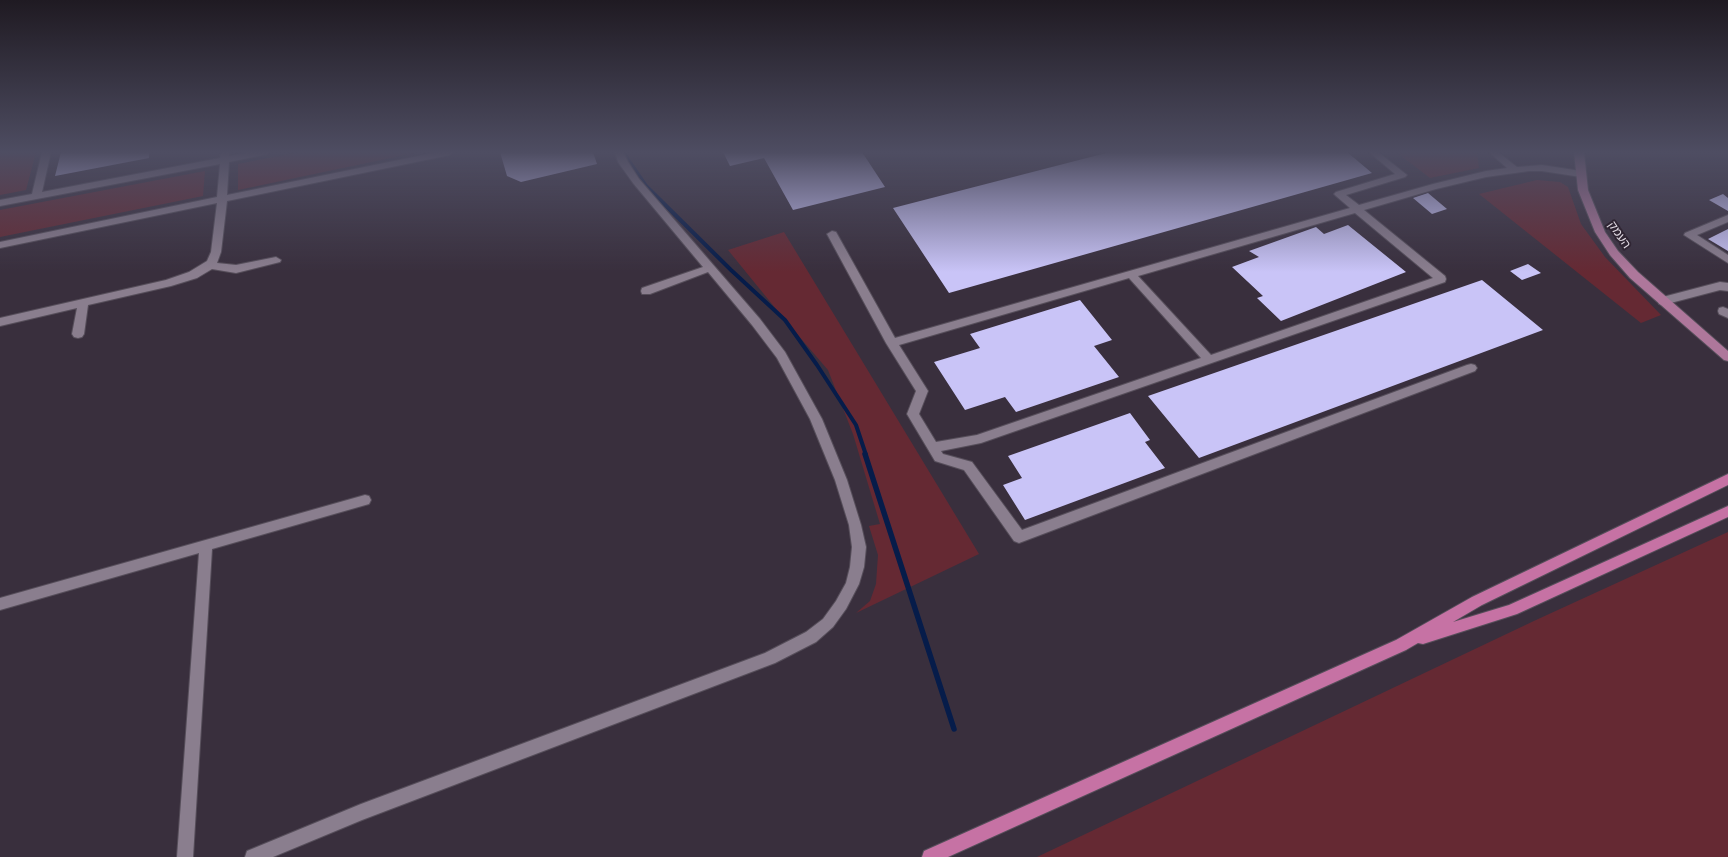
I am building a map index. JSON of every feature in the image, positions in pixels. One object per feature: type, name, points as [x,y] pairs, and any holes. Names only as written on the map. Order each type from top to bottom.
[{"type":"highway","points":[[930,857],[1401,645],[1477,601],[1728,479]]},
{"type":"highway","points":[[1401,645],[1512,610],[1728,511]]},
{"type":"main road","name":"העמק","points":[[1584,192],[1600,232],[1614,253],[1634,275],[1662,301],[1728,358]]},
{"type":"main road","name":"העמק","points":[[1675,312],[1728,350]]},
{"type":"street","points":[[36,196],[37,192]]},
{"type":"street","points":[[0,203],[55,192]]},
{"type":"street","points":[[0,322],[182,279],[193,275],[212,263],[216,252],[222,192]]},
{"type":"street","points":[[0,245],[256,192]]},
{"type":"street","points":[[253,857],[354,815],[770,658],[811,637],[828,623],[841,605],[852,584],[857,567],[859,547],[855,525],[841,480],[816,418],[781,356],[756,322],[645,192]]},
{"type":"street","points":[[933,447],[977,440],[1441,279],[1339,194],[1346,192]]},
{"type":"street","points":[[892,343],[1416,192]]},
{"type":"street","points":[[1728,218],[1689,235],[1728,260]]},
{"type":"street","points":[[832,234],[892,343],[922,391],[913,414],[939,458],[968,466],[1019,537],[1471,368]]},
{"type":"street","points":[[209,265],[236,269],[276,260]]},
{"type":"street","points":[[646,291],[710,268]]},
{"type":"street","points":[[1131,274],[1209,360]]},
{"type":"street","points":[[1662,301],[1720,286],[1728,287]]},
{"type":"street","points":[[78,334],[83,303]]},
{"type":"street","points":[[0,604],[365,500]]},
{"type":"street","points":[[185,857],[206,545]]},
{"type":"shaded area","points":[[0,192],[16,192],[0,195]]},
{"type":"shaded area","points":[[95,192],[203,192],[203,196],[0,237],[0,210]]},
{"type":"shaded area","points":[[1487,192],[1570,192],[1581,224],[1605,257],[1661,315],[1641,323],[1479,194]]},
{"type":"shaded area","points":[[784,232],[979,554],[856,613],[870,601],[876,584],[878,555],[869,526],[880,524],[853,434],[828,370],[728,250]]},
{"type":"shaded area","points":[[1728,532],[1728,857],[1037,857],[1536,620]]},
{"type":"building","points":[[783,192],[865,192],[793,210]]},
{"type":"building","points":[[955,192],[1305,192],[949,293],[893,208]]},
{"type":"building","points":[[1428,193],[1447,209],[1432,214],[1413,198]]},
{"type":"building","points":[[1723,194],[1728,198],[1728,211],[1709,200]]},
{"type":"building","points":[[1348,225],[1406,272],[1281,321],[1257,298],[1263,296],[1232,267],[1259,257],[1249,251],[1316,227],[1324,234]]},
{"type":"building","points":[[1728,229],[1728,251],[1708,239]]},
{"type":"building","points":[[1528,264],[1541,273],[1522,280],[1510,271]]},
{"type":"building","points":[[1482,280],[1543,330],[1199,458],[1148,396]]},
{"type":"building","points":[[1080,300],[1112,340],[1094,346],[1119,377],[1016,412],[1005,397],[965,410],[934,362],[980,348],[970,334]]},
{"type":"building","points":[[1130,413],[1150,440],[1145,442],[1165,468],[1025,520],[1003,485],[1022,478],[1008,456]]},
{"type":"waterway","points":[[652,192],[731,270],[785,320],[817,365],[856,425],[866,455]]},
{"type":"waterway","points":[[865,454],[954,729]]}]
